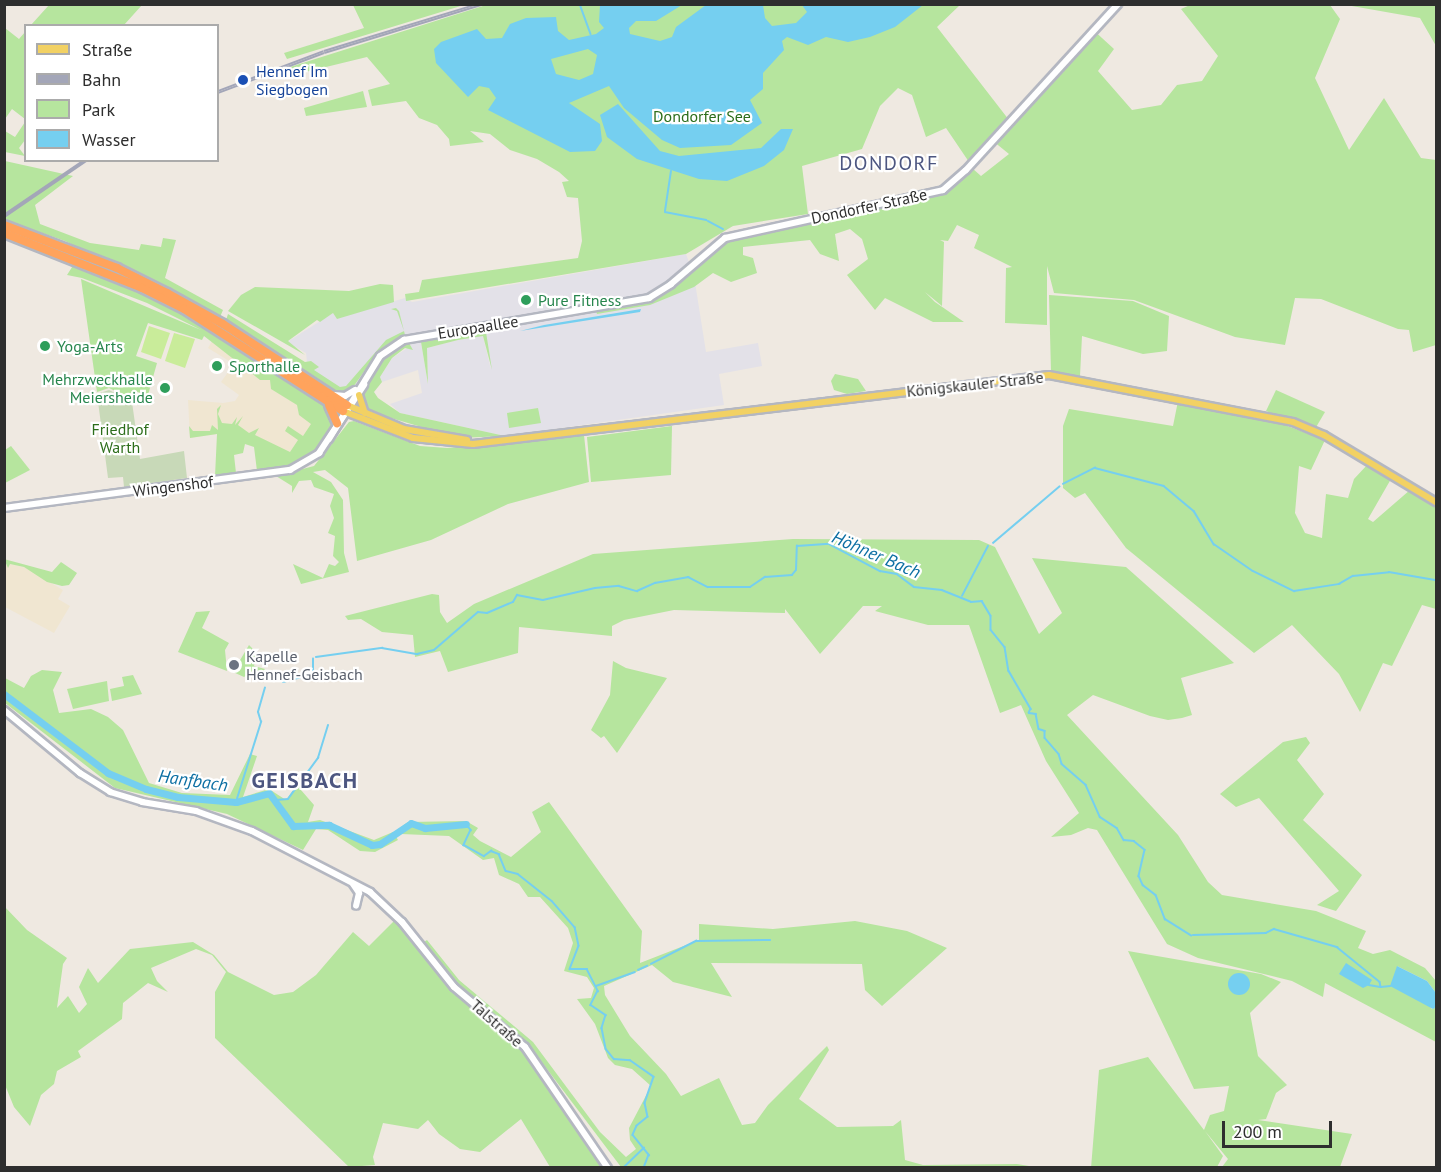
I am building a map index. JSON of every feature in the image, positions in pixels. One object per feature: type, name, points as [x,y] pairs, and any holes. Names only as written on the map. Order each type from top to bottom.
[{"type":"highway","points":[[4,225],[117,268],[232,329],[328,398],[337,423]]},
{"type":"highway","points":[[4,233],[133,284],[184,309],[256,351],[348,410]]},
{"type":"main road","name":"Dondorfer Straße","points":[[716,243],[741,232],[943,190],[966,170],[1118,4]]},
{"type":"main road","name":"Europaallee","points":[[348,410],[372,366],[388,349],[412,338],[648,298],[671,284],[716,243]]},
{"type":"main road","name":"Königskauler Straße","points":[[348,410],[371,425],[431,442],[492,441],[1049,375],[1264,415],[1316,432],[1437,502]]},
{"type":"main road","points":[[328,398],[358,392],[368,416]]},
{"type":"main road","name":"Königskauler Straße","points":[[348,410],[404,429],[454,440],[492,441]]},
{"type":"main road","name":"Wingenshof","points":[[329,439],[337,423],[348,410]]},
{"type":"main road","name":"Wingenshof","points":[[4,508],[290,470],[310,460],[329,439],[348,410]]},
{"type":"main road","name":"Talstraße","points":[[4,710],[80,773],[110,792],[142,802],[210,815],[296,850],[370,892],[402,922],[454,987],[525,1047],[608,1167]]},
{"type":"main road","points":[[348,879],[359,893],[356,906]]},
{"type":"shaded area","points":[[686,254],[694,276],[706,352],[758,343],[762,366],[719,374],[724,405],[505,436],[400,413],[390,404],[422,393],[418,370],[382,382],[380,377],[392,358],[412,345],[387,355],[377,367],[367,411],[305,372],[311,361],[307,362],[306,353],[287,342],[333,313],[337,318],[405,298],[412,302]],"holes":[[[485,332],[491,370],[483,336],[458,340],[427,348],[428,384],[421,342]]]},
{"type":"shaded area","points":[[212,341],[323,415],[295,460],[224,433],[190,438],[188,400],[223,403],[235,401],[239,395],[221,382],[234,364],[208,348]]},
{"type":"shaded area","points":[[10,564],[24,567],[63,590],[58,599],[70,606],[54,633],[5,607],[4,566]]},
{"type":"green space","points":[[49,4],[142,5],[125,24],[32,24]]},
{"type":"green space","points":[[353,5],[464,5],[287,59],[284,53],[364,28]]},
{"type":"green space","points":[[486,5],[960,5],[937,27],[1009,120],[1090,27],[1114,49],[1098,71],[1132,110],[1161,105],[1177,85],[1202,81],[1218,56],[1181,9],[1190,5],[1330,5],[1340,19],[1315,78],[1349,150],[1384,98],[1421,158],[1436,160],[1436,345],[1413,352],[1409,330],[1398,329],[1321,299],[1295,298],[1285,345],[1235,337],[1134,300],[1054,293],[1047,266],[1047,325],[1005,323],[1006,268],[1012,267],[974,248],[979,235],[957,225],[948,241],[940,240],[944,242],[942,306],[925,292],[935,302],[964,322],[933,322],[885,298],[875,310],[847,275],[868,259],[862,239],[850,229],[835,234],[839,261],[820,254],[810,240],[743,247],[743,255],[753,258],[757,273],[731,282],[713,273],[694,287],[650,305],[597,314],[596,311],[639,304],[661,294],[717,246],[738,235],[925,200],[946,192],[972,168],[981,176],[1009,154],[993,141],[1006,123],[969,162],[946,128],[926,137],[912,95],[898,88],[880,106],[862,149],[802,166],[808,214],[733,226],[686,254],[406,301],[405,294],[419,292],[422,280],[578,258],[582,241],[578,198],[567,197],[562,182],[569,181],[559,172],[537,159],[510,150],[490,134],[470,131],[484,142],[450,146],[449,139],[437,125],[419,118],[406,101],[372,106],[368,90],[390,84],[367,57],[293,75],[290,67]]},
{"type":"green space","points":[[1346,5],[1436,5],[1436,46],[1420,18]]},
{"type":"green space","points":[[5,28],[19,39],[24,33],[24,118],[12,109],[5,119]]},
{"type":"green space","points":[[363,91],[367,107],[306,116],[304,108]]},
{"type":"green space","points":[[24,124],[24,141],[19,148],[24,156],[5,152],[5,131],[15,137]]},
{"type":"green space","points":[[5,161],[73,176],[35,205],[40,224],[90,243],[139,250],[141,244],[161,247],[163,238],[176,240],[165,278],[223,310],[220,317],[65,241],[5,220]]},
{"type":"green space","points":[[74,264],[136,290],[209,328],[327,406],[335,418],[315,453],[298,464],[257,471],[254,447],[245,444],[243,453],[234,455],[236,473],[215,476],[217,434],[190,438],[189,426],[193,431],[210,431],[212,425],[218,430],[217,409],[221,405],[218,414],[222,423],[232,424],[237,417],[235,425],[243,416],[238,425],[249,433],[259,428],[255,435],[290,452],[298,440],[285,431],[288,426],[303,436],[311,424],[299,415],[297,405],[271,389],[270,380],[260,380],[204,336],[202,340],[148,323],[136,356],[157,363],[148,395],[134,391],[132,399],[109,388],[97,392],[81,279],[201,330],[147,303],[82,278],[67,275]]},
{"type":"green space","points":[[380,284],[393,285],[394,302],[337,319],[333,313],[320,322],[317,320],[288,341],[305,355],[228,311],[241,295],[255,287],[349,291]]},
{"type":"green space","points":[[1049,295],[1133,301],[1169,316],[1167,351],[1143,354],[1082,336],[1080,376],[1051,372]]},
{"type":"green space","points":[[396,308],[399,311],[404,331],[397,311],[391,309]]},
{"type":"green space","points":[[228,314],[305,362],[311,361],[319,367],[314,370],[340,387],[346,386],[386,340],[404,331],[405,335],[377,353],[349,393],[336,393],[226,320]]},
{"type":"green space","points":[[149,326],[170,333],[161,359],[141,352]]},
{"type":"green space","points":[[486,332],[492,370],[483,336],[458,340],[427,348],[428,384],[421,342]]},
{"type":"green space","points":[[174,333],[195,339],[185,368],[165,361]]},
{"type":"green space","points":[[409,343],[413,350],[405,348],[392,358],[380,377],[382,382],[374,392],[378,398],[400,413],[505,436],[459,438],[367,411],[361,395],[372,375],[387,355]]},
{"type":"green space","points":[[835,374],[858,379],[866,391],[847,394],[834,390],[831,381]]},
{"type":"green space","name":"Friedhof Warth","points":[[109,390],[132,402],[140,459],[184,451],[187,478],[124,487],[123,477],[108,478],[97,394]]},
{"type":"green space","points":[[1276,390],[1325,412],[1315,429],[1266,411]]},
{"type":"green space","points":[[1178,401],[1263,417],[1325,440],[1311,470],[1299,466],[1295,513],[1305,533],[1322,538],[1326,494],[1348,498],[1354,479],[1368,464],[1391,479],[1368,519],[1373,522],[1410,490],[1436,506],[1436,609],[1422,605],[1392,666],[1383,663],[1360,712],[1339,674],[1292,625],[1254,653],[1126,548],[1085,493],[1075,498],[1063,488],[1063,426],[1069,409],[1173,426]]},
{"type":"green space","points":[[538,408],[541,423],[509,428],[507,413]]},
{"type":"green space","points":[[354,421],[420,446],[447,448],[584,435],[589,482],[508,504],[431,540],[357,561],[348,488],[325,470],[313,472],[331,482],[343,500],[344,553],[349,572],[301,584],[293,564],[323,578],[329,564],[335,566],[339,562],[333,556],[335,536],[328,533],[334,518],[330,506],[334,494],[314,487],[311,480],[299,481],[292,493],[292,486],[276,476],[314,466],[349,422]]},
{"type":"green space","points":[[672,426],[671,475],[591,482],[587,437]]},
{"type":"green space","points":[[11,446],[30,470],[5,483],[5,450]]},
{"type":"green space","points":[[793,539],[979,540],[995,547],[1039,634],[1062,613],[1032,558],[1126,567],[1234,663],[1181,678],[1192,715],[1168,720],[1150,716],[1093,695],[1067,715],[1178,835],[1208,882],[1222,895],[1316,911],[1366,931],[1358,948],[1373,954],[1390,950],[1425,968],[1436,981],[1436,993],[1427,981],[1397,966],[1432,1009],[1436,1007],[1436,1042],[1325,983],[1323,997],[1292,981],[1198,958],[1167,944],[1097,830],[1088,828],[1071,835],[1051,837],[1079,813],[1046,761],[1021,705],[1000,713],[969,625],[928,625],[875,611],[882,606],[863,606],[820,654],[785,609],[785,613],[674,610],[624,620],[612,626],[612,636],[519,627],[518,653],[448,672],[440,651],[415,657],[413,635],[382,632],[361,619],[348,620],[345,616],[432,594],[439,595],[440,612],[447,623],[474,604],[593,554]]},
{"type":"green space","points":[[4,559],[52,572],[61,562],[77,573],[69,585],[62,586],[47,582],[24,567],[10,564],[8,568]]},
{"type":"green space","points":[[210,611],[202,628],[229,643],[225,650],[227,671],[178,652],[196,612]]},
{"type":"green space","points":[[249,645],[257,653],[254,666],[265,669],[265,676],[254,675],[254,670],[244,677],[233,672]]},
{"type":"green space","points":[[613,661],[626,668],[667,678],[617,753],[604,736],[601,738],[591,730],[610,695]]},
{"type":"green space","points":[[42,670],[62,672],[53,690],[59,713],[91,709],[108,717],[123,730],[149,783],[182,793],[230,795],[250,754],[257,756],[243,797],[269,789],[286,800],[308,770],[312,773],[303,780],[301,790],[314,805],[308,822],[320,820],[374,840],[393,832],[398,840],[375,852],[360,851],[328,830],[316,829],[303,850],[227,814],[115,788],[5,703],[5,678],[24,688],[31,676]]},
{"type":"green space","points":[[133,675],[142,694],[112,701],[110,689],[124,686],[122,677]]},
{"type":"green space","points":[[107,681],[109,701],[73,709],[67,689]]},
{"type":"green space","points":[[1306,737],[1310,743],[1297,760],[1324,794],[1303,820],[1362,875],[1336,911],[1317,905],[1339,891],[1259,798],[1236,807],[1220,794],[1283,742]]},
{"type":"green space","points":[[549,802],[642,931],[640,963],[699,940],[699,924],[773,929],[855,921],[907,931],[947,948],[882,1006],[865,990],[862,964],[711,963],[732,997],[673,982],[652,965],[604,986],[605,995],[630,1036],[666,1074],[681,1096],[719,1078],[742,1125],[755,1123],[768,1105],[827,1046],[829,1050],[799,1099],[837,1127],[893,1126],[901,1120],[905,1160],[923,1165],[1017,1164],[1035,1167],[621,1167],[528,1044],[458,985],[424,942],[427,940],[459,980],[533,1042],[600,1132],[626,1157],[636,1149],[630,1140],[629,1128],[651,1086],[632,1069],[615,1065],[608,1058],[595,1024],[577,999],[591,998],[594,988],[587,977],[564,971],[573,943],[568,928],[540,897],[528,897],[519,884],[499,875],[494,858],[483,860],[449,836],[401,834],[397,830],[408,822],[466,821],[478,828],[473,835],[480,841],[511,857],[541,832],[532,812]]},
{"type":"green space","points":[[4,906],[27,930],[67,958],[63,964],[57,1008],[68,996],[79,1013],[87,1004],[79,987],[88,968],[98,983],[130,949],[193,942],[214,955],[228,972],[274,995],[293,992],[316,975],[353,932],[369,946],[396,919],[449,986],[523,1049],[605,1167],[550,1167],[521,1119],[480,1152],[460,1149],[439,1134],[428,1120],[418,1129],[383,1123],[373,1157],[375,1165],[349,1167],[215,1038],[215,992],[226,972],[212,955],[196,949],[151,968],[157,981],[168,992],[148,983],[123,1003],[122,1019],[78,1051],[81,1057],[57,1071],[54,1084],[41,1095],[30,1126],[14,1107],[5,1085]]},
{"type":"green space","points":[[1128,951],[1261,974],[1281,982],[1250,1013],[1258,1056],[1287,1085],[1276,1093],[1266,1119],[1258,1120],[1352,1134],[1340,1167],[1222,1167],[1228,1159],[1205,1131],[1223,1156],[1217,1167],[1091,1168],[1099,1070],[1148,1057],[1204,1130],[1210,1115],[1224,1111],[1229,1086],[1194,1089]]},
{"type":"water","name":"Dondorfer See","points":[[600,5],[682,5],[656,21],[636,21],[629,28],[630,34],[660,41],[672,37],[676,27],[706,5],[763,5],[765,18],[772,26],[796,23],[807,12],[802,5],[923,5],[895,27],[870,37],[848,42],[826,37],[808,45],[787,37],[782,41],[784,50],[763,73],[763,89],[750,100],[762,123],[731,145],[680,148],[662,140],[624,108],[609,86],[569,103],[600,124],[602,141],[595,151],[570,152],[488,110],[496,98],[489,88],[479,86],[468,97],[436,63],[434,49],[441,42],[477,29],[486,39],[502,38],[510,24],[526,18],[556,17],[558,31],[569,40],[596,34],[604,28],[599,22]],"holes":[[[588,49],[597,55],[593,74],[579,80],[556,74],[551,59]]]},
{"type":"water","points":[[618,104],[660,151],[679,156],[761,148],[781,129],[793,129],[784,150],[764,166],[727,181],[699,179],[637,159],[607,137],[600,115]]},
{"type":"water","points":[[641,309],[640,312],[520,331],[544,325]]},
{"type":"water","points":[[1346,963],[1372,980],[1369,985],[1363,988],[1339,974]]},
{"type":"water","points":[[1397,966],[1427,981],[1436,993],[1436,1007],[1433,1009],[1390,986]]},
{"type":"water","points":[[1239,973],[1247,976],[1250,984],[1247,992],[1239,995],[1231,992],[1228,984],[1231,976]]},
{"type":"waterway","points":[[580,4],[591,34]]},
{"type":"waterway","points":[[665,211],[671,171]]},
{"type":"waterway","points":[[665,212],[706,220]]},
{"type":"waterway","points":[[708,221],[723,229]]},
{"type":"waterway","points":[[1063,484],[1095,468],[1164,486],[1194,511],[1214,544],[1253,571],[1294,591],[1339,584],[1353,576],[1389,572],[1436,580]]},
{"type":"waterway","points":[[993,543],[1059,487]]},
{"type":"waterway","name":"Höhner Bach","points":[[316,657],[382,648],[417,654],[434,650],[478,612],[487,613],[513,602],[517,595],[543,600],[595,588],[619,586],[637,591],[655,583],[688,577],[708,587],[750,587],[765,577],[792,575],[796,570],[797,546],[829,544],[880,571],[897,574],[914,587],[942,590],[971,602],[982,601],[991,616],[991,630],[1005,647],[1009,671],[1031,709],[1029,713],[1036,714],[1039,729],[1045,731],[1045,738],[1059,754],[1062,764],[1086,785],[1100,817],[1117,828],[1124,840],[1134,841],[1145,850],[1139,876],[1143,885],[1156,895],[1165,919],[1191,935]]},
{"type":"waterway","points":[[962,596],[988,546]]},
{"type":"waterway","name":"Höhner Bach","points":[[283,682],[313,674],[313,659]]},
{"type":"waterway","name":"Höhner Bach","points":[[236,802],[261,722],[258,712],[265,688]]},
{"type":"waterway","name":"Höhner Bach","points":[[4,694],[108,773],[146,789],[178,797],[236,802],[269,793],[293,826],[329,825],[372,845],[380,844],[411,823],[425,828],[466,824]]},
{"type":"waterway","name":"Höhner Bach","points":[[276,800],[288,799],[318,758],[328,725]]},
{"type":"waterway","name":"Hanfbach","points":[[466,824],[471,830],[464,845],[484,856],[491,851],[499,854],[506,871],[518,874],[552,901],[575,927],[579,946],[570,969],[587,969],[598,991],[591,1005],[606,1015],[602,1028],[606,1049],[614,1059],[630,1060],[654,1077],[645,1103],[648,1117],[637,1126],[633,1135],[649,1155],[644,1168]]},
{"type":"waterway","name":"Höhner Bach","points":[[1193,935],[1266,933],[1274,929],[1337,947],[1380,982],[1381,987],[1390,986]]},
{"type":"waterway","points":[[651,964],[696,941],[770,940]]},
{"type":"waterway","points":[[638,970],[647,966]]},
{"type":"waterway","points":[[596,986],[635,972]]},
{"type":"waterway","points":[[1369,985],[1380,987]]},
{"type":"waterway","points":[[623,1168],[644,1148]]},
{"type":"railway","points":[[219,92],[324,52],[481,4]]},
{"type":"railway","points":[[4,216],[83,162]]},
{"type":"place","name":"Hennef Im Siegbogen","points":[[243,80]]},
{"type":"place","name":"Pure Fitness","points":[[526,300]]},
{"type":"place","name":"Yoga-Arts","points":[[45,346]]},
{"type":"place","name":"Sporthalle","points":[[217,366]]},
{"type":"place","name":"Mehrzweckhalle Meiersheide","points":[[165,388]]},
{"type":"place","name":"Kapelle Hennef-Geisbach","points":[[234,665]]},
{"type":"district","name":"DONDORF","points":[[889,163]]},
{"type":"district","name":"GEISBACH","points":[[305,781]]}]
